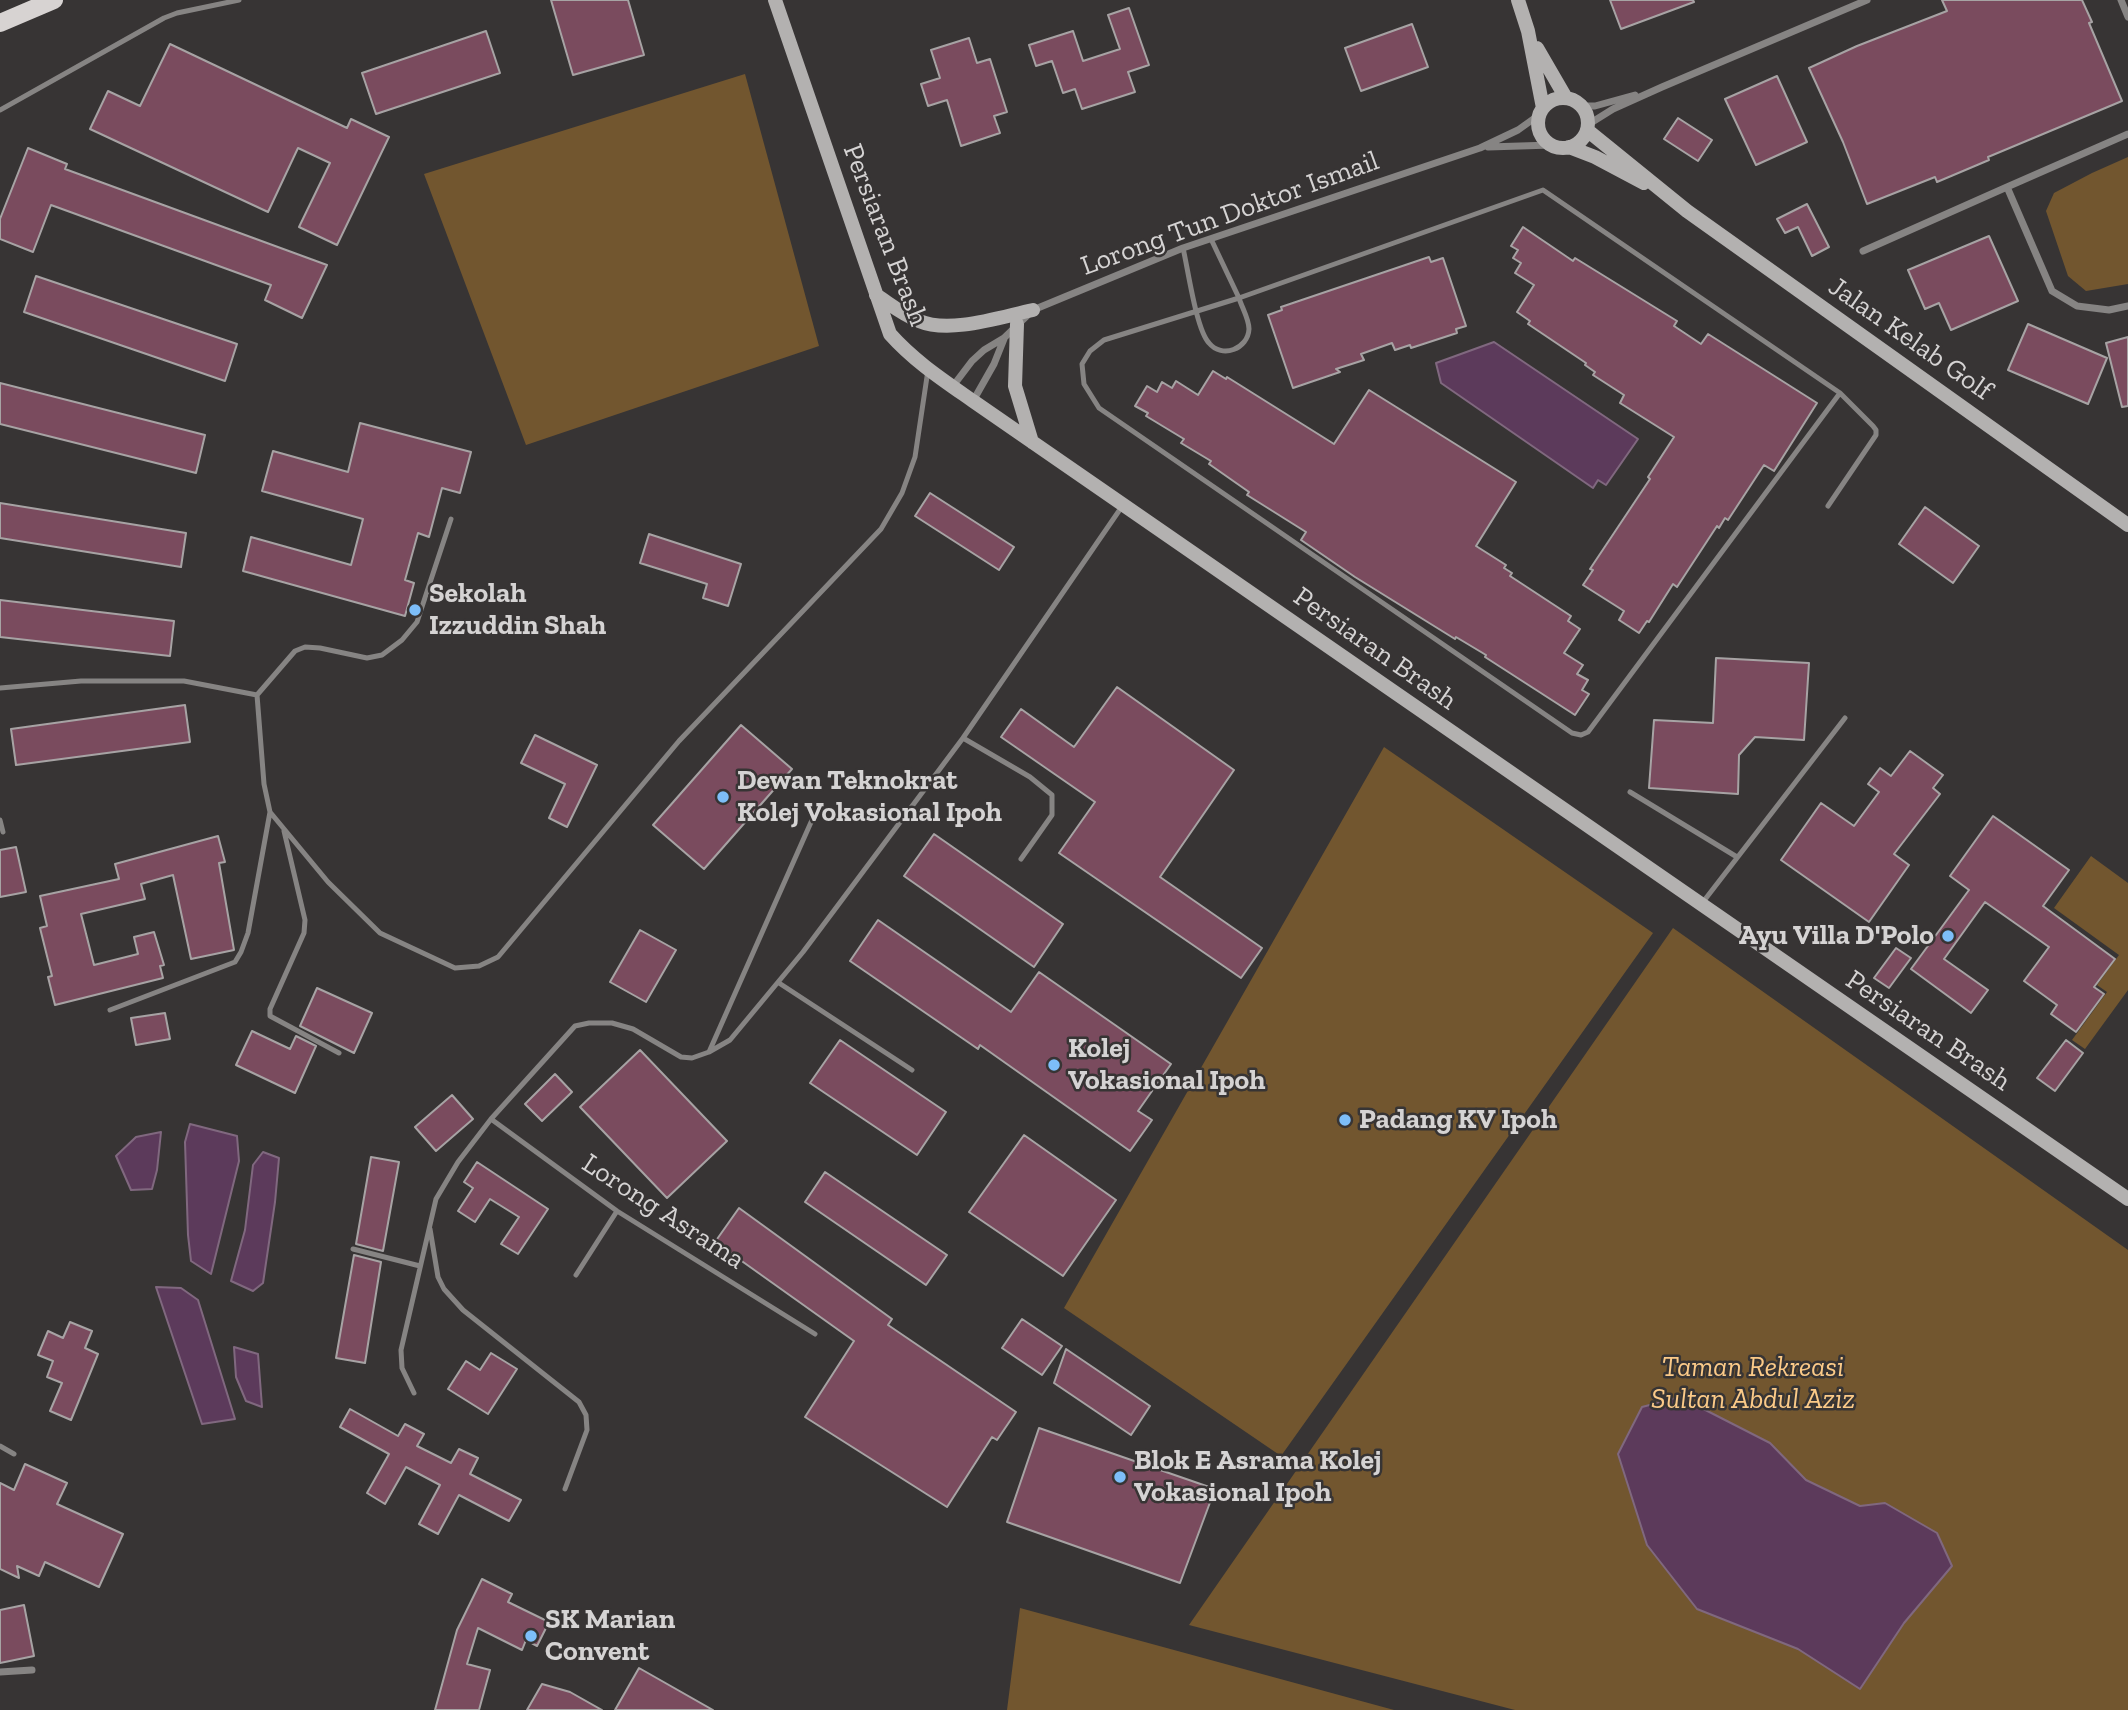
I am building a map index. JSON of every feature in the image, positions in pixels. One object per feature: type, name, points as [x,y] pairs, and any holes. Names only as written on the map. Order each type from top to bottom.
[{"type":"main road","points":[[0,23],[54,0]]},
{"type":"street","name":"Persiaran Brash","points":[[775,0],[890,334],[905,351],[952,387],[2128,1199]]},
{"type":"street","points":[[1518,0],[1528,31],[1541,111],[1538,124],[1540,132],[1552,145],[1560,148],[1577,144],[1588,127],[1613,109],[1867,0]]},
{"type":"street","points":[[2121,0],[2128,17]]},
{"type":"street","points":[[1528,31],[1566,98]]},
{"type":"street","points":[[1581,106],[1609,103],[1662,87]]},
{"type":"street","points":[[1541,111],[1557,98],[1566,98],[1581,106],[1588,118],[1588,127]]},
{"type":"street","name":"Lorong Tun Doktor Ismail","points":[[952,387],[972,361],[1004,338],[1033,310],[1183,248],[1480,148],[1518,130],[1541,111]]},
{"type":"street","name":"Jalan Kelab Golf","points":[[1588,127],[1664,193],[2128,525]]},
{"type":"street","points":[[1863,251],[2128,134]]},
{"type":"street","name":"Lorong Tun Doktor Ismail","points":[[1480,148],[1552,145]]},
{"type":"street","name":"Jalan Kelab Golf","points":[[1569,147],[1595,157],[1664,193]]},
{"type":"street","points":[[2007,187],[2052,291],[2077,306],[2109,310],[2128,306]]},
{"type":"street","points":[[876,295],[919,322],[941,326],[1033,310]]},
{"type":"street","points":[[1017,324],[1015,387],[1032,442]]},
{"type":"street","name":"Lorong Tun Doktor Ismail","points":[[973,401],[994,364],[1004,338]]},
{"type":"street","points":[[0,1672],[32,1670]]},
{"type":"lane","points":[[0,110],[164,18],[239,0]]},
{"type":"lane","points":[[1828,506],[1877,430],[1840,393],[1542,190],[1239,298],[1104,340],[1090,351],[1082,364],[1084,384],[1099,408],[1572,733],[1581,735],[1588,732],[1840,393]]},
{"type":"lane","points":[[1183,248],[1196,311],[1208,342],[1217,350],[1228,352],[1238,348],[1246,340],[1248,322],[1211,239]]},
{"type":"lane","points":[[270,812],[328,882],[380,933],[454,968],[479,965],[498,957],[680,741],[881,529],[902,493],[915,457],[928,370]]},
{"type":"lane","points":[[414,1393],[402,1368],[401,1350],[436,1199],[458,1162],[491,1119],[575,1026],[612,1023],[633,1029],[681,1057],[692,1058],[730,1040],[779,983],[963,738],[1124,505]]},
{"type":"lane","points":[[110,1010],[235,962],[248,933],[270,812],[264,784],[257,695],[295,651],[306,647],[320,648],[367,658],[382,655],[402,640],[417,622],[451,519]]},
{"type":"lane","points":[[0,688],[81,681],[184,681],[257,695]]},
{"type":"lane","points":[[1701,904],[1845,718]]},
{"type":"lane","points":[[963,738],[1030,776],[1052,795],[1052,815],[1021,859]]},
{"type":"lane","points":[[1630,792],[1737,858]]},
{"type":"lane","points":[[0,820],[3,832]]},
{"type":"lane","points":[[709,1052],[812,820]]},
{"type":"lane","points":[[284,829],[305,920],[304,933],[270,1009],[270,1016],[339,1053]]},
{"type":"lane","points":[[779,983],[912,1070]]},
{"type":"lane","name":"Lorong Asrama","points":[[491,1119],[617,1211],[815,1334]]},
{"type":"lane","points":[[576,1275],[617,1211]]},
{"type":"lane","points":[[429,1226],[438,1277],[444,1289],[463,1310],[579,1402],[586,1415],[587,1430],[565,1489]]},
{"type":"lane","points":[[353,1249],[420,1266]]},
{"type":"lane","points":[[0,1446],[14,1454]]},
{"type":"green space","points":[[745,74],[819,346],[526,445],[424,174]]},
{"type":"green space","points":[[2128,157],[2128,284],[2086,291],[2068,276],[2046,211],[2054,193]]},
{"type":"green space","name":"Padang KV Ipoh","points":[[1384,747],[1653,933],[1281,1456],[1064,1308]]},
{"type":"green space","points":[[2091,856],[2128,883],[2128,990],[2085,1049],[2072,1040],[2107,992],[2097,985],[2119,955],[2054,908]]},
{"type":"green space","name":"Taman Rekreasi Sultan Abdul Aziz","points":[[1673,928],[2128,1250],[2128,1710],[1515,1710],[1189,1625]]},
{"type":"green space","points":[[1020,1608],[1394,1710],[1007,1710]]},
{"type":"shaded area","points":[[1494,342],[1638,439],[1606,485],[1598,480],[1593,488],[1441,383],[1436,363]]},
{"type":"shaded area","points":[[190,1124],[237,1136],[239,1161],[211,1274],[191,1261],[185,1142]]},
{"type":"shaded area","points":[[161,1132],[152,1189],[131,1190],[116,1156],[136,1137]]},
{"type":"shaded area","points":[[263,1152],[279,1158],[263,1283],[253,1291],[231,1281],[245,1230],[253,1165]]},
{"type":"shaded area","points":[[156,1287],[181,1288],[198,1300],[235,1419],[202,1424]]},
{"type":"shaded area","points":[[234,1347],[258,1354],[262,1407],[246,1401],[236,1377]]},
{"type":"shaded area","points":[[1680,1397],[1770,1443],[1806,1480],[1860,1506],[1885,1503],[1937,1533],[1952,1566],[1904,1623],[1860,1689],[1798,1649],[1697,1609],[1647,1545],[1618,1454],[1642,1407]]},
{"type":"building","points":[[551,0],[628,0],[644,55],[573,75]]},
{"type":"building","points":[[1610,0],[1693,0],[1694,2],[1621,29]]},
{"type":"building","points":[[1942,0],[2082,0],[2122,101],[1988,157],[1989,160],[1937,182],[1935,177],[1867,204],[1843,142],[1809,68],[1947,11]]},
{"type":"building","points":[[1129,8],[1149,65],[1128,72],[1135,92],[1082,109],[1075,89],[1063,93],[1052,61],[1036,66],[1029,45],[1073,31],[1083,61],[1120,49],[1108,15]]},
{"type":"building","points":[[1412,24],[1428,67],[1361,91],[1345,48]]},
{"type":"building","points":[[486,31],[500,73],[376,114],[362,73]]},
{"type":"building","points":[[969,38],[977,63],[990,59],[1007,112],[994,116],[1000,133],[961,146],[947,100],[928,106],[921,84],[940,78],[931,50]]},
{"type":"building","points":[[170,44],[347,128],[351,119],[389,137],[337,245],[299,227],[330,163],[298,148],[268,212],[90,129],[108,91],[140,106]]},
{"type":"building","points":[[1777,76],[1807,142],[1756,165],[1725,99]]},
{"type":"building","points":[[1678,118],[1712,140],[1698,161],[1664,139]]},
{"type":"building","points":[[28,148],[67,164],[65,169],[327,265],[302,318],[265,300],[271,285],[51,205],[33,252],[0,239],[0,219]]},
{"type":"building","points":[[1807,204],[1829,247],[1812,256],[1798,227],[1785,233],[1777,219]]},
{"type":"building","points":[[1523,227],[1573,261],[1575,258],[1677,321],[1674,326],[1701,344],[1708,334],[1817,403],[1774,471],[1764,465],[1728,520],[1725,518],[1719,528],[1717,526],[1677,587],[1673,584],[1639,633],[1619,620],[1624,611],[1583,585],[1593,570],[1590,569],[1650,479],[1648,477],[1674,437],[1620,403],[1624,395],[1593,375],[1595,372],[1585,365],[1586,363],[1528,324],[1530,321],[1517,312],[1534,285],[1515,273],[1521,263],[1513,258],[1518,250],[1511,246]]},
{"type":"building","points":[[1989,236],[2018,301],[1951,330],[1939,303],[1925,309],[1908,270]]},
{"type":"building","points":[[1429,257],[1431,262],[1443,258],[1466,326],[1456,329],[1457,333],[1411,348],[1410,345],[1395,350],[1392,343],[1361,354],[1364,360],[1336,369],[1340,372],[1293,388],[1268,315],[1282,310],[1281,307]]},
{"type":"building","points":[[36,276],[237,344],[225,381],[24,312]]},
{"type":"building","points":[[2028,324],[2107,358],[2088,404],[2008,370]]},
{"type":"building","points":[[2128,337],[2128,406],[2122,407],[2106,343]]},
{"type":"building","points":[[1213,371],[1334,444],[1369,390],[1516,482],[1476,546],[1506,565],[1504,568],[1512,573],[1510,576],[1571,616],[1568,621],[1580,629],[1564,653],[1583,665],[1577,674],[1588,680],[1582,690],[1589,694],[1575,715],[1485,657],[1486,655],[1456,637],[1455,639],[1355,577],[1301,540],[1306,532],[1247,495],[1249,492],[1209,464],[1211,461],[1181,443],[1184,439],[1146,416],[1148,413],[1135,406],[1147,386],[1157,392],[1162,382],[1172,388],[1176,381],[1198,395]]},
{"type":"building","points":[[0,383],[205,435],[196,473],[0,424]]},
{"type":"building","points":[[360,423],[471,452],[460,493],[442,488],[429,537],[418,533],[405,580],[414,583],[405,616],[243,571],[251,537],[351,565],[363,519],[262,491],[273,451],[348,472]]},
{"type":"building","points":[[930,493],[1014,547],[999,570],[915,516]]},
{"type":"building","points":[[0,503],[186,533],[181,567],[0,538]]},
{"type":"building","points":[[1925,507],[1979,546],[1953,583],[1899,544]]},
{"type":"building","points":[[649,534],[741,564],[728,606],[703,598],[707,584],[640,563]]},
{"type":"building","points":[[0,600],[174,621],[170,656],[0,637]]},
{"type":"building","points":[[1716,658],[1809,663],[1804,740],[1755,737],[1739,755],[1738,794],[1649,788],[1654,720],[1713,723]]},
{"type":"building","points":[[1117,687],[1234,770],[1160,877],[1262,948],[1241,978],[1059,853],[1095,802],[1001,737],[1021,709],[1074,747]]},
{"type":"building","points":[[185,705],[190,742],[16,765],[11,729]]},
{"type":"building","name":"Dewan Teknokrat Kolej Vokasional Ipoh","points":[[741,725],[792,769],[704,869],[653,825]]},
{"type":"building","points":[[535,735],[597,765],[567,827],[549,818],[565,784],[521,763]]},
{"type":"building","points":[[1910,751],[1943,775],[1933,788],[1940,794],[1894,854],[1909,865],[1869,922],[1781,860],[1821,803],[1854,826],[1879,792],[1868,784],[1880,768],[1891,776]]},
{"type":"building","points":[[1993,816],[2069,870],[2043,906],[2115,959],[2094,987],[2104,994],[2076,1032],[2051,1014],[2057,1005],[2024,981],[2049,947],[1985,902],[1944,959],[1988,990],[1971,1013],[1911,969],[1969,890],[1950,876]]},
{"type":"building","points":[[934,834],[1063,924],[1034,967],[904,876]]},
{"type":"building","points":[[218,836],[225,862],[219,863],[234,950],[191,959],[173,875],[141,884],[145,899],[81,914],[94,965],[138,954],[134,937],[154,932],[164,965],[160,966],[163,978],[55,1005],[48,977],[52,976],[40,928],[47,926],[40,896],[119,879],[115,864]]},
{"type":"building","points":[[16,847],[26,892],[0,897],[0,850]]},
{"type":"building","points":[[878,920],[1011,1012],[1039,972],[1171,1064],[1138,1111],[1152,1120],[1130,1151],[980,1045],[978,1049],[850,961]]},
{"type":"building","points":[[640,930],[676,950],[646,1002],[610,982]]},
{"type":"building","points":[[1896,948],[1911,958],[1889,988],[1874,978]]},
{"type":"building","points":[[317,988],[372,1013],[354,1053],[300,1026]]},
{"type":"building","points":[[165,1013],[170,1039],[136,1045],[131,1018]]},
{"type":"building","points":[[252,1031],[290,1049],[296,1036],[316,1046],[295,1093],[236,1065]]},
{"type":"building","points":[[840,1040],[946,1112],[917,1155],[810,1083]]},
{"type":"building","points":[[2066,1040],[2083,1053],[2055,1091],[2037,1078]]},
{"type":"building","points":[[640,1050],[727,1141],[667,1198],[580,1107]]},
{"type":"building","points":[[555,1074],[572,1092],[542,1121],[525,1104]]},
{"type":"building","points":[[452,1095],[473,1119],[436,1151],[415,1127]]},
{"type":"building","points":[[1024,1135],[1116,1200],[1063,1276],[969,1212]]},
{"type":"building","points":[[371,1157],[399,1162],[383,1251],[356,1244]]},
{"type":"building","points":[[477,1162],[548,1209],[518,1254],[501,1244],[519,1217],[490,1199],[475,1222],[458,1211],[473,1188],[464,1182]]},
{"type":"building","points":[[825,1172],[947,1255],[926,1285],[805,1202]]},
{"type":"building","points":[[739,1208],[892,1319],[888,1325],[1016,1412],[997,1440],[992,1437],[947,1507],[805,1417],[854,1341],[715,1242]]},
{"type":"building","points":[[354,1255],[381,1262],[365,1363],[336,1358]]},
{"type":"building","points":[[1022,1319],[1062,1346],[1042,1375],[1002,1348]]},
{"type":"building","points":[[70,1322],[92,1331],[85,1348],[98,1354],[71,1420],[50,1411],[62,1383],[47,1377],[53,1361],[38,1355],[48,1331],[63,1338]]},
{"type":"building","points":[[1066,1349],[1150,1406],[1131,1435],[1054,1383]]},
{"type":"building","points":[[491,1353],[517,1369],[488,1414],[448,1389],[466,1361],[480,1370]]},
{"type":"building","points":[[350,1409],[398,1436],[405,1424],[424,1434],[417,1446],[451,1463],[459,1449],[478,1458],[470,1474],[521,1500],[509,1521],[459,1495],[438,1534],[419,1524],[440,1485],[406,1467],[385,1504],[367,1493],[389,1454],[340,1427]]},
{"type":"building","points":[[1039,1428],[1215,1489],[1180,1583],[1007,1522]]},
{"type":"building","points":[[25,1464],[67,1483],[57,1504],[123,1534],[99,1587],[45,1562],[39,1576],[17,1566],[19,1578],[0,1569],[0,1483],[14,1490]]},
{"type":"building","points":[[482,1579],[512,1594],[508,1602],[549,1622],[537,1646],[526,1640],[522,1650],[478,1628],[467,1664],[490,1670],[479,1710],[435,1710],[457,1630]]},
{"type":"building","points":[[24,1605],[34,1656],[0,1663],[0,1610]]},
{"type":"building","points":[[639,1668],[713,1710],[615,1710]]},
{"type":"building","points":[[542,1684],[570,1692],[602,1710],[527,1710]]},
{"type":"place","name":"Sekolah Izzuddin Shah","points":[[415,610]]},
{"type":"place","name":"Dewan Teknokrat Kolej Vokasional Ipoh","points":[[723,797]]},
{"type":"place","name":"Ayu Villa D'Polo","points":[[1948,936]]},
{"type":"place","name":"Kolej Vokasional Ipoh","points":[[1054,1065]]},
{"type":"place","name":"Padang KV Ipoh","points":[[1345,1120]]},
{"type":"place","name":"Blok E Asrama Kolej Vokasional Ipoh","points":[[1120,1477]]},
{"type":"place","name":"SK Marian Convent","points":[[531,1636]]}]
